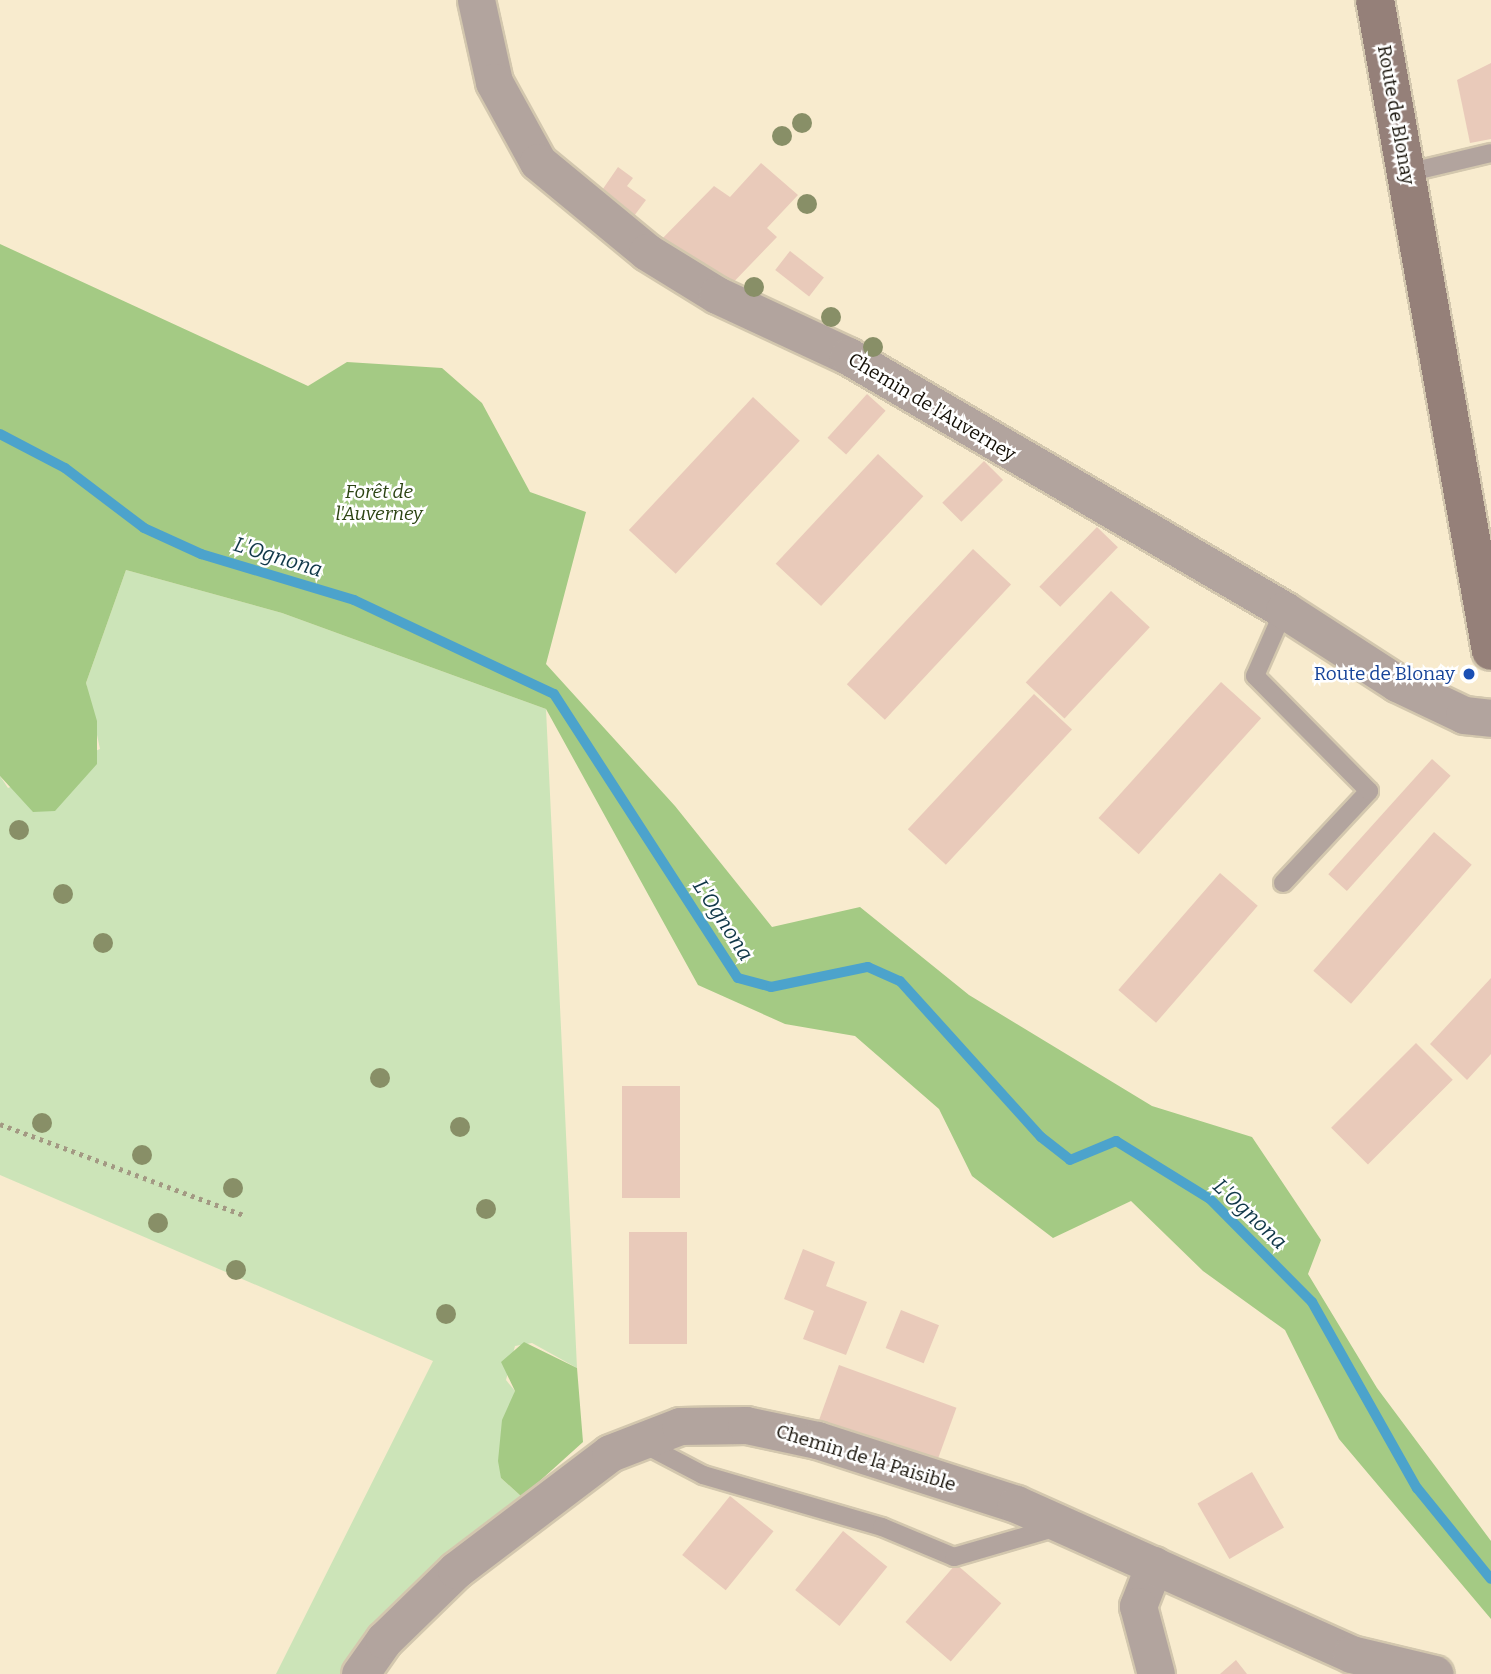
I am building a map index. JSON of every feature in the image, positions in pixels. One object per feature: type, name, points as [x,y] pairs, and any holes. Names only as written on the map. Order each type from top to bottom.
[{"type":"street","name":"Chemin de l'Auverney","points":[[476,0],[494,82],[538,162],[647,252],[717,295],[848,356],[1284,610],[1429,701],[1491,718]]},
{"type":"street","name":"Route de Blonay","points":[[1375,0],[1485,560],[1491,651]]},
{"type":"street","name":"Chemin de la Paisible","points":[[360,1674],[384,1640],[456,1570],[622,1446],[680,1426],[776,1430],[1016,1504],[1351,1654],[1435,1674]]},
{"type":"street","points":[[1154,1566],[1138,1606],[1156,1674]]},
{"type":"lane","points":[[1407,173],[1491,153]]},
{"type":"lane","points":[[1283,883],[1369,792],[1255,676],[1284,610]]},
{"type":"lane","points":[[622,1446],[703,1475],[882,1527],[954,1557],[1064,1525]]},
{"type":"path","points":[[0,1124],[243,1215]]},
{"type":"green space","name":"Forêt de l'Auverney","points":[[0,244],[308,386],[347,362],[442,368],[482,403],[530,492],[586,512],[546,664],[675,806],[772,927],[860,907],[969,995],[1152,1106],[1252,1137],[1321,1240],[1308,1274],[1377,1388],[1491,1541],[1491,1619],[1339,1439],[1285,1330],[1203,1271],[1131,1201],[1053,1238],[972,1176],[939,1109],[855,1036],[785,1024],[698,985],[546,709],[282,613],[126,570],[86,683],[97,721],[97,764],[55,811],[33,812],[0,776]]},
{"type":"green space","points":[[126,570],[282,613],[546,709],[577,1368],[532,1343],[515,1346],[506,1380],[515,1391],[501,1478],[522,1497],[444,1563],[343,1674],[276,1674],[433,1361],[0,1175],[0,776],[8,788],[100,749],[86,683]]},
{"type":"green space","points":[[524,1342],[577,1368],[583,1442],[522,1497],[501,1478],[498,1461],[502,1420],[515,1391],[501,1362]]},
{"type":"building","points":[[1491,63],[1491,139],[1470,143],[1457,80]]},
{"type":"building","points":[[761,163],[798,195],[767,228],[777,237],[724,292],[653,248],[714,186],[730,197]]},
{"type":"building","points":[[618,167],[633,178],[627,186],[646,200],[631,220],[598,196]]},
{"type":"building","points":[[790,251],[824,277],[809,296],[775,270]]},
{"type":"building","points":[[867,394],[886,411],[846,455],[828,438]]},
{"type":"building","points":[[753,397],[800,441],[676,574],[629,530]]},
{"type":"building","points":[[878,454],[923,496],[821,606],[776,564]]},
{"type":"building","points":[[984,461],[1003,480],[961,522],[942,503]]},
{"type":"building","points":[[1097,527],[1118,547],[1060,607],[1039,587]]},
{"type":"building","points":[[973,549],[1011,584],[885,720],[847,684]]},
{"type":"building","points":[[1111,591],[1150,627],[1065,719],[1026,682]]},
{"type":"building","points":[[1221,682],[1261,718],[1139,854],[1099,818]]},
{"type":"building","points":[[1034,694],[1072,729],[946,865],[908,829]]},
{"type":"building","points":[[1432,759],[1451,776],[1347,891],[1328,874]]},
{"type":"building","points":[[1434,832],[1472,865],[1351,1004],[1313,971]]},
{"type":"building","points":[[1220,873],[1258,906],[1156,1023],[1118,990]]},
{"type":"building","points":[[1491,978],[1491,1054],[1467,1080],[1430,1044]]},
{"type":"building","points":[[1416,1043],[1453,1080],[1368,1165],[1331,1128]]},
{"type":"building","points":[[622,1086],[680,1086],[680,1198],[622,1198]]},
{"type":"building","points":[[629,1232],[687,1232],[687,1344],[629,1344]]},
{"type":"building","points":[[803,1249],[835,1262],[826,1286],[867,1302],[846,1355],[803,1339],[814,1311],[784,1299]]},
{"type":"building","points":[[901,1310],[939,1325],[924,1363],[886,1348]]},
{"type":"building","points":[[839,1365],[956,1408],[935,1468],[817,1425]]},
{"type":"building","points":[[1252,1472],[1284,1527],[1229,1559],[1197,1504]]},
{"type":"building","points":[[730,1496],[774,1531],[726,1590],[682,1555]]},
{"type":"building","points":[[843,1531],[887,1567],[839,1626],[795,1590]]},
{"type":"building","points":[[956,1564],[1001,1603],[951,1661],[905,1622]]},
{"type":"building","points":[[1236,1660],[1247,1674],[1220,1674]]},
{"type":"waterway","name":"L'Ognona","points":[[0,434],[65,468],[144,528],[201,554],[354,600],[554,694],[738,978],[771,987],[868,967],[900,981],[1041,1137],[1070,1160],[1116,1141],[1210,1199],[1312,1302],[1417,1488],[1491,1579]]},
{"type":"place","name":"Route de Blonay","points":[[1469,674]]}]
